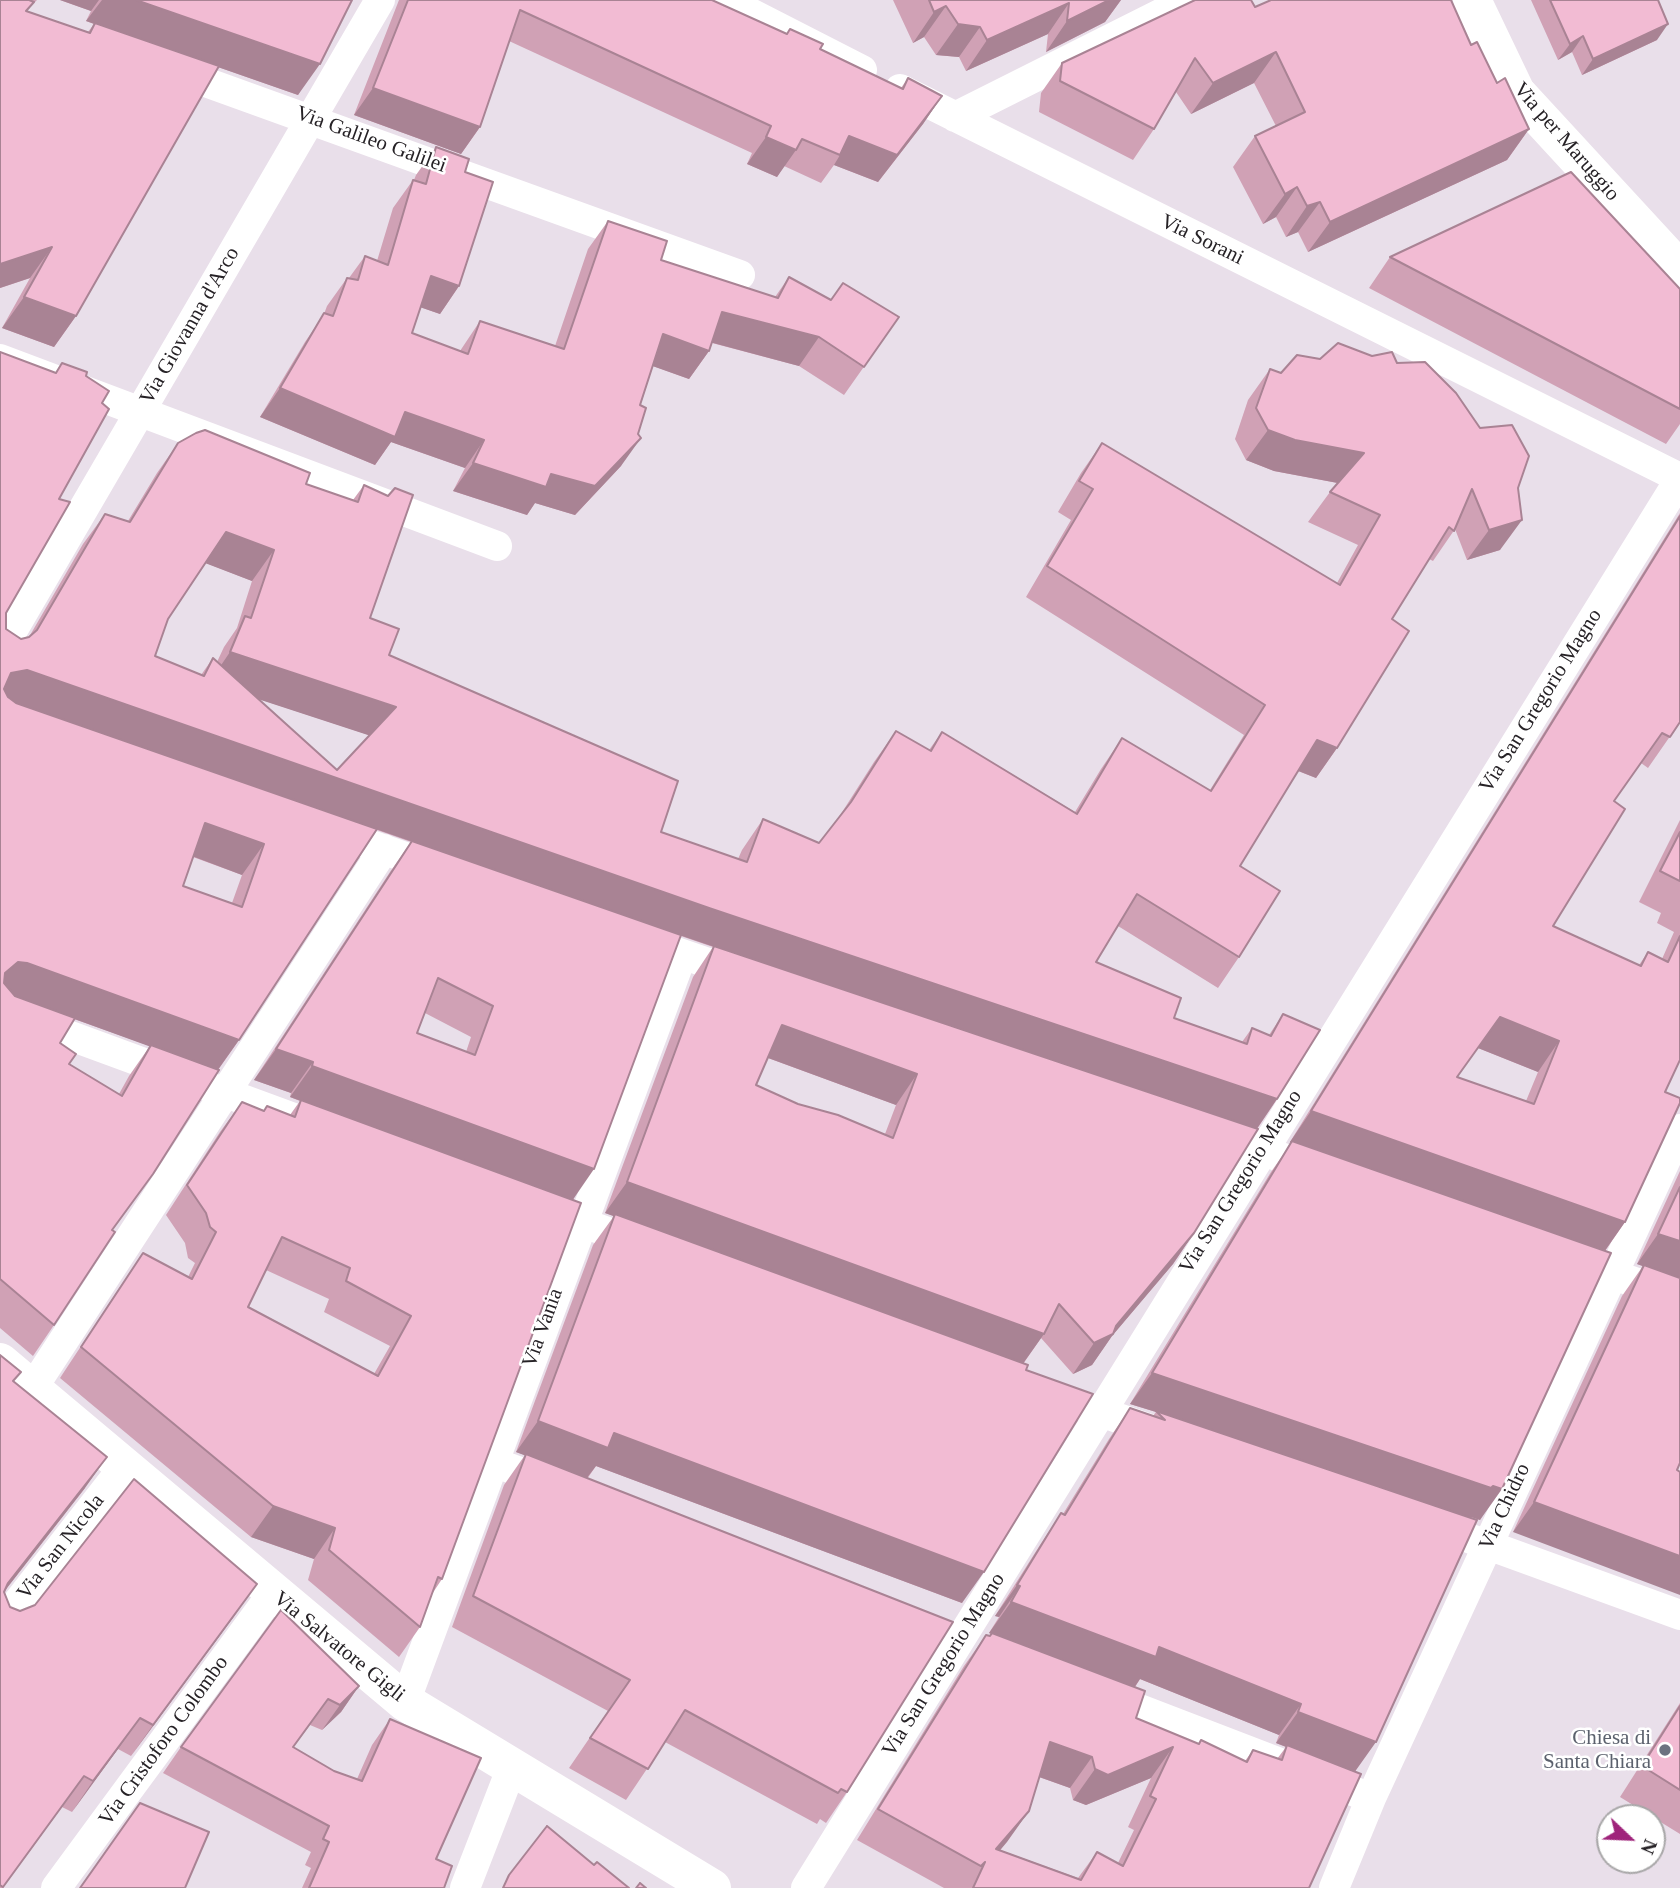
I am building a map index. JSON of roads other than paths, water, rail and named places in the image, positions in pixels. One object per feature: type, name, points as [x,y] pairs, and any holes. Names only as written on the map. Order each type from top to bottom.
[{"type":"street","name":"Via Giovanna d'Arco","points":[[0,652],[380,0]]},
{"type":"street","name":"Via Sorani","points":[[724,0],[1680,478]]},
{"type":"street","points":[[955,117],[1188,0]]},
{"type":"street","name":"Via per Maruggio","points":[[1472,0],[1516,92],[1680,270]]},
{"type":"street","name":"Via Galileo Galilei","points":[[143,59],[740,275]]},
{"type":"street","points":[[0,359],[497,546]]},
{"type":"street","name":"Via San Gregorio Magno","points":[[806,1888],[1680,478]]},
{"type":"street","points":[[304,822],[461,877]]},
{"type":"street","points":[[32,1389],[384,849]]},
{"type":"street","points":[[617,932],[761,981]]},
{"type":"street","name":"Via Vania","points":[[405,1702],[682,955]]},
{"type":"street","points":[[0,1010],[327,1130]]},
{"type":"street","points":[[1182,1123],[1352,1182]]},
{"type":"street","name":"Via Chidro","points":[[1334,1888],[1371,1798],[1680,1129]]},
{"type":"street","points":[[506,1195],[673,1256]]},
{"type":"street","points":[[1535,1247],[1680,1298]]},
{"type":"street","name":"Via Salvatore Gigli","points":[[0,1362],[405,1702],[712,1888]]},
{"type":"street","points":[[1023,1384],[1191,1443]]},
{"type":"street","points":[[493,1462],[584,1496]]},
{"type":"street","name":"Via San Nicola","points":[[0,1625],[123,1468]]},
{"type":"street","points":[[1397,1513],[1680,1615]]},
{"type":"street","name":"Via Cristoforo Colombo","points":[[56,1888],[273,1593]]},
{"type":"street","points":[[1075,1684],[1371,1798]]},
{"type":"street","points":[[465,1888],[512,1767]]},
{"type":"place","name":"Chiesa di Santa Chiara","points":[[1665,1750]]}]
